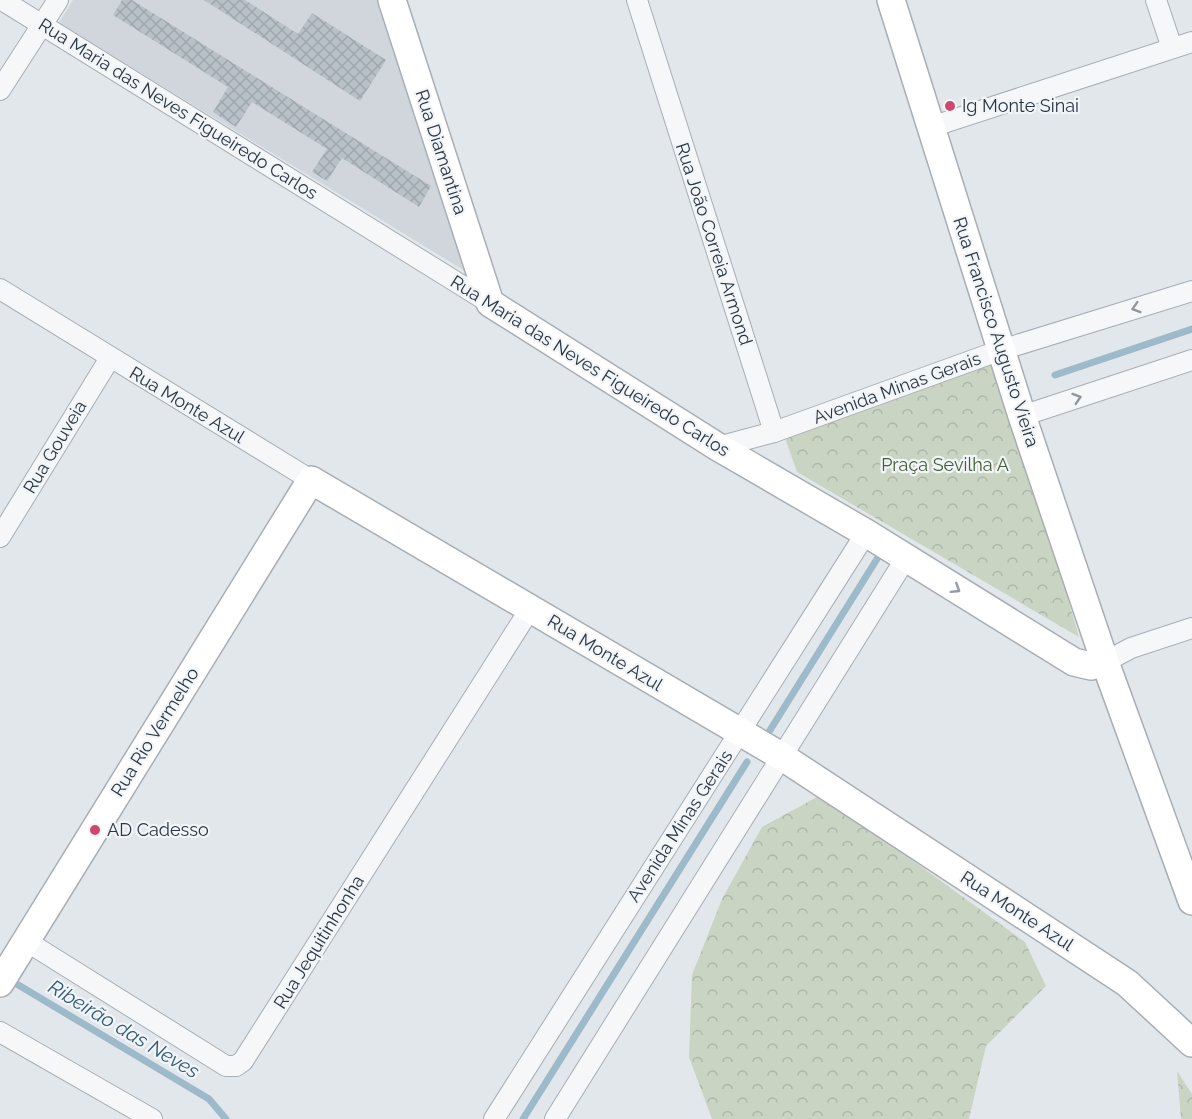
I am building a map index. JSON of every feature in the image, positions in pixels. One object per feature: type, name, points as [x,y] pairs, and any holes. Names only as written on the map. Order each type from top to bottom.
[{"type":"street","name":"Rua Maria das Neves Figueiredo Carlos","points":[[2,0],[718,447],[866,533],[1074,662],[1091,666],[1105,662],[1131,648],[1192,628]]},
{"type":"street","points":[[0,90],[58,0]]},
{"type":"street","name":"Rua Diamantina","points":[[392,0],[490,303]]},
{"type":"street","name":"Rua João Correia Armond","points":[[638,0],[774,432]]},
{"type":"street","name":"Rua Francisco Augusto Vieira","points":[[891,0],[1022,416],[1105,662],[1192,901]]},
{"type":"street","points":[[1156,0],[1172,48]]},
{"type":"street","points":[[931,127],[1192,42]]},
{"type":"street","name":"Rua Monte Azul","points":[[0,289],[311,480],[781,756],[1128,983],[1192,1043]]},
{"type":"street","name":"Avenida Minas Gerais","points":[[774,432],[1001,350],[1192,291]]},
{"type":"street","name":"Rua Gouveia","points":[[0,537],[110,358]]},
{"type":"street","points":[[1022,416],[1192,360]]},
{"type":"street","points":[[718,447],[774,432]]},
{"type":"street","name":"Rua Rio Vermelho","points":[[0,983],[311,480]]},
{"type":"street","name":"Avenida Minas Gerais","points":[[494,1119],[866,533]]},
{"type":"street","points":[[555,1119],[906,558]]},
{"type":"street","name":"Rua Jequitinhonha","points":[[24,945],[226,1066],[236,1066],[243,1061],[530,609]]},
{"type":"street","points":[[0,1032],[152,1119]]},
{"type":"shaded area","points":[[73,0],[384,0],[470,274],[59,23]]},
{"type":"green space","name":"Praça Sevilha A","points":[[998,361],[1079,637],[797,472],[785,438]]},
{"type":"green space","points":[[817,797],[875,833],[1025,942],[1046,986],[986,1046],[969,1119],[712,1119],[689,1057],[692,975],[722,899],[762,827]]},
{"type":"green space","points":[[1177,1071],[1192,1094],[1192,1119],[1181,1119]]},
{"type":"building","points":[[122,0],[132,0],[431,186],[419,207],[342,158],[327,181],[312,172],[327,149],[252,102],[236,127],[213,112],[228,87],[113,15]]},
{"type":"building","points":[[204,0],[245,0],[298,34],[312,13],[386,60],[360,101]]},
{"type":"waterway","points":[[1055,375],[1192,329]]},
{"type":"waterway","points":[[767,735],[882,551]]},
{"type":"waterway","points":[[523,1119],[747,762]]},
{"type":"waterway","name":"Ribeirão das Neves","points":[[10,980],[209,1099],[226,1119]]},
{"type":"place","name":"Ig Monte Sinai","points":[[950,106]]},
{"type":"place","name":"AD Cadesso","points":[[95,830]]}]
